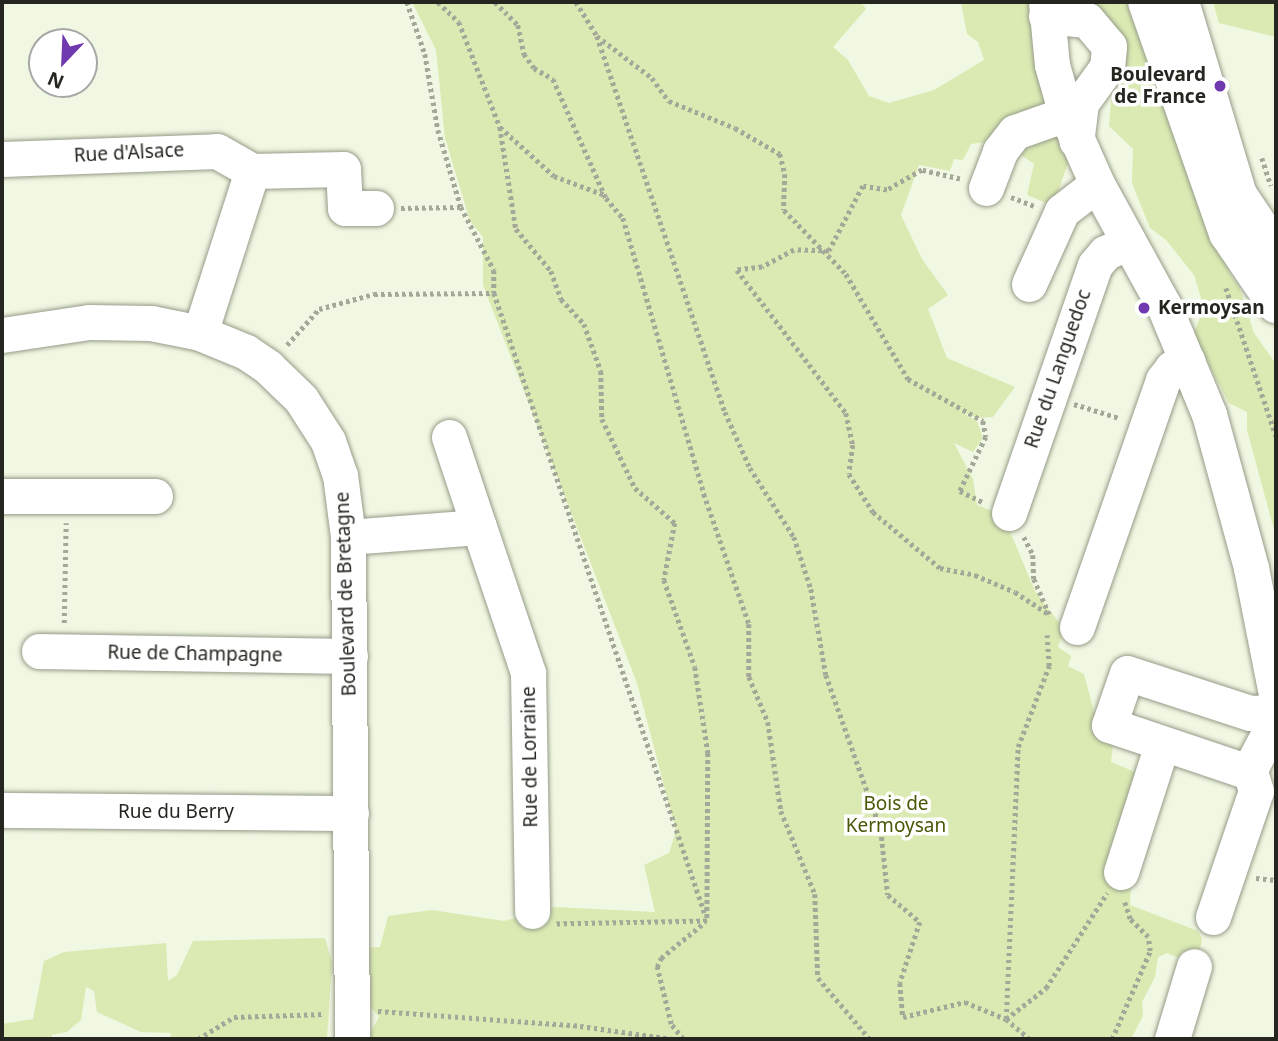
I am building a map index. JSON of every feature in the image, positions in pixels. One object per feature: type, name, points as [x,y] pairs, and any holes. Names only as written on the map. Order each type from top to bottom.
[{"type":"main road","points":[[1147,2],[1228,233],[1276,304]]},
{"type":"main road","points":[[1180,2],[1238,195],[1276,252]]},
{"type":"street","points":[[986,188],[1000,151],[1015,132],[1073,109],[1107,67],[1109,46],[1105,36],[1078,16],[1046,9],[1073,109],[1097,184],[1188,361],[1222,456],[1276,694]]},
{"type":"street","name":"Rue d'Alsace","points":[[2,159],[205,150],[225,154],[251,171]]},
{"type":"street","points":[[200,333],[251,171],[343,169],[345,208],[376,208]]},
{"type":"street","points":[[1029,284],[1059,215],[1097,184]]},
{"type":"street","name":"Rue du Languedoc","points":[[1009,513],[1095,265],[1105,253],[1129,242]]},
{"type":"street","name":"Boulevard de Bretagne","points":[[2,335],[89,322],[151,323],[200,333],[228,343],[268,367],[302,399],[328,441],[340,475],[348,537],[352,1026]]},
{"type":"street","points":[[1063,621],[1147,426],[1166,375],[1188,361]]},
{"type":"street","name":"Rue de Lorraine","points":[[449,437],[528,673],[532,911]]},
{"type":"street","points":[[2,496],[155,496]]},
{"type":"street","points":[[348,537],[479,527]]},
{"type":"street","name":"Rue de Champagne","points":[[52,652],[350,656]]},
{"type":"street","points":[[1249,768],[1233,769],[1109,725],[1127,673],[1250,713],[1276,712]]},
{"type":"street","points":[[1213,917],[1256,791],[1249,768],[1266,739],[1276,736]]},
{"type":"street","points":[[1121,872],[1162,744]]},
{"type":"street","name":"Rue du Berry","points":[[2,810],[351,813]]},
{"type":"street","points":[[1172,1039],[1194,966]]},
{"type":"path","points":[[407,2],[425,54],[438,130],[461,207],[494,270],[494,293],[707,920]]},
{"type":"path","points":[[438,2],[459,22],[500,127],[516,229],[551,271],[561,299],[584,324],[601,371],[602,419],[635,488],[675,523],[664,580],[695,667],[708,753],[707,920]]},
{"type":"path","points":[[495,2],[518,25],[524,54],[534,68],[553,79],[606,195],[623,219],[704,494],[749,624],[749,677],[768,722],[781,811],[815,894],[818,978],[870,1039]]},
{"type":"path","points":[[576,2],[597,36],[725,412],[750,468],[794,537],[811,589],[826,675],[881,830],[888,895],[920,922],[900,983],[904,1017],[965,1002],[1006,1019],[1030,1039]]},
{"type":"path","points":[[597,36],[652,78],[670,101],[773,147],[783,162],[784,211],[829,251],[908,379],[983,421],[986,437],[960,491],[1009,513],[1033,555],[1034,579],[1063,621]]},
{"type":"path","points":[[500,127],[554,176],[606,195]]},
{"type":"path","points":[[829,251],[863,186],[887,190],[922,170],[986,188],[1059,215]]},
{"type":"path","points":[[376,208],[461,207]]},
{"type":"path","points":[[829,251],[793,250],[762,267],[737,270],[846,413],[853,445],[849,474],[873,512],[940,569],[975,575],[1015,592],[1063,621]]},
{"type":"path","points":[[268,367],[319,309],[374,294],[494,293]]},
{"type":"path","points":[[1048,396],[1147,426]]},
{"type":"path","points":[[52,652],[66,496]]},
{"type":"path","points":[[1006,1019],[1018,747],[1063,621]]},
{"type":"path","points":[[1006,1019],[1046,988],[1121,872]]},
{"type":"path","points":[[1112,1039],[1150,951],[1148,937],[1126,912],[1121,872]]},
{"type":"path","points":[[532,911],[539,925],[707,920]]},
{"type":"path","points":[[683,1039],[665,1004],[657,967],[661,958],[707,920]]},
{"type":"path","points":[[198,1039],[234,1017],[352,1026],[451,1014],[673,1039]]},
{"type":"green space","name":"Bois de Kermoysan","points":[[412,2],[861,2],[866,9],[833,47],[848,60],[869,96],[889,103],[934,90],[984,60],[978,42],[967,34],[961,2],[1060,2],[1071,154],[1058,192],[1049,204],[1027,195],[1034,164],[1000,140],[971,144],[963,160],[954,159],[950,171],[919,165],[901,215],[922,259],[948,295],[928,309],[947,358],[1015,387],[993,417],[976,418],[956,409],[977,421],[983,438],[973,452],[954,443],[973,479],[977,505],[1003,515],[1035,591],[1060,624],[1063,632],[1058,647],[1071,656],[1068,666],[1084,674],[1100,735],[1113,745],[1111,762],[1135,772],[1130,905],[1198,931],[1202,939],[1199,955],[1189,962],[1167,953],[1158,957],[1155,977],[1142,1002],[1143,1016],[1131,1039],[367,1039],[379,1017],[363,998],[362,948],[380,947],[388,916],[432,910],[504,921],[555,907],[655,912],[644,865],[669,853],[676,831],[637,683],[483,285],[483,237],[470,221],[445,138],[436,50]]},
{"type":"green space","points":[[1090,2],[1144,2],[1229,272],[1240,289],[1254,333],[1276,364],[1276,537],[1247,430],[1247,412],[1229,403],[1193,335],[1204,308],[1194,275],[1166,240],[1150,228],[1132,183],[1133,149],[1109,126],[1111,101],[1120,85],[1107,67]]},
{"type":"green space","points":[[1213,2],[1276,2],[1276,37],[1219,23]]},
{"type":"green space","points":[[325,938],[332,962],[327,1039],[170,1039],[171,1033],[141,1032],[97,1012],[94,991],[86,987],[81,1020],[67,1032],[52,1035],[52,1039],[2,1039],[2,1024],[33,1019],[44,961],[64,952],[166,943],[168,981],[177,975],[193,941]]},
{"type":"place","name":"Boulevard de France","points":[[1220,86]]},
{"type":"place","name":"Kermoysan","points":[[1144,308]]}]
